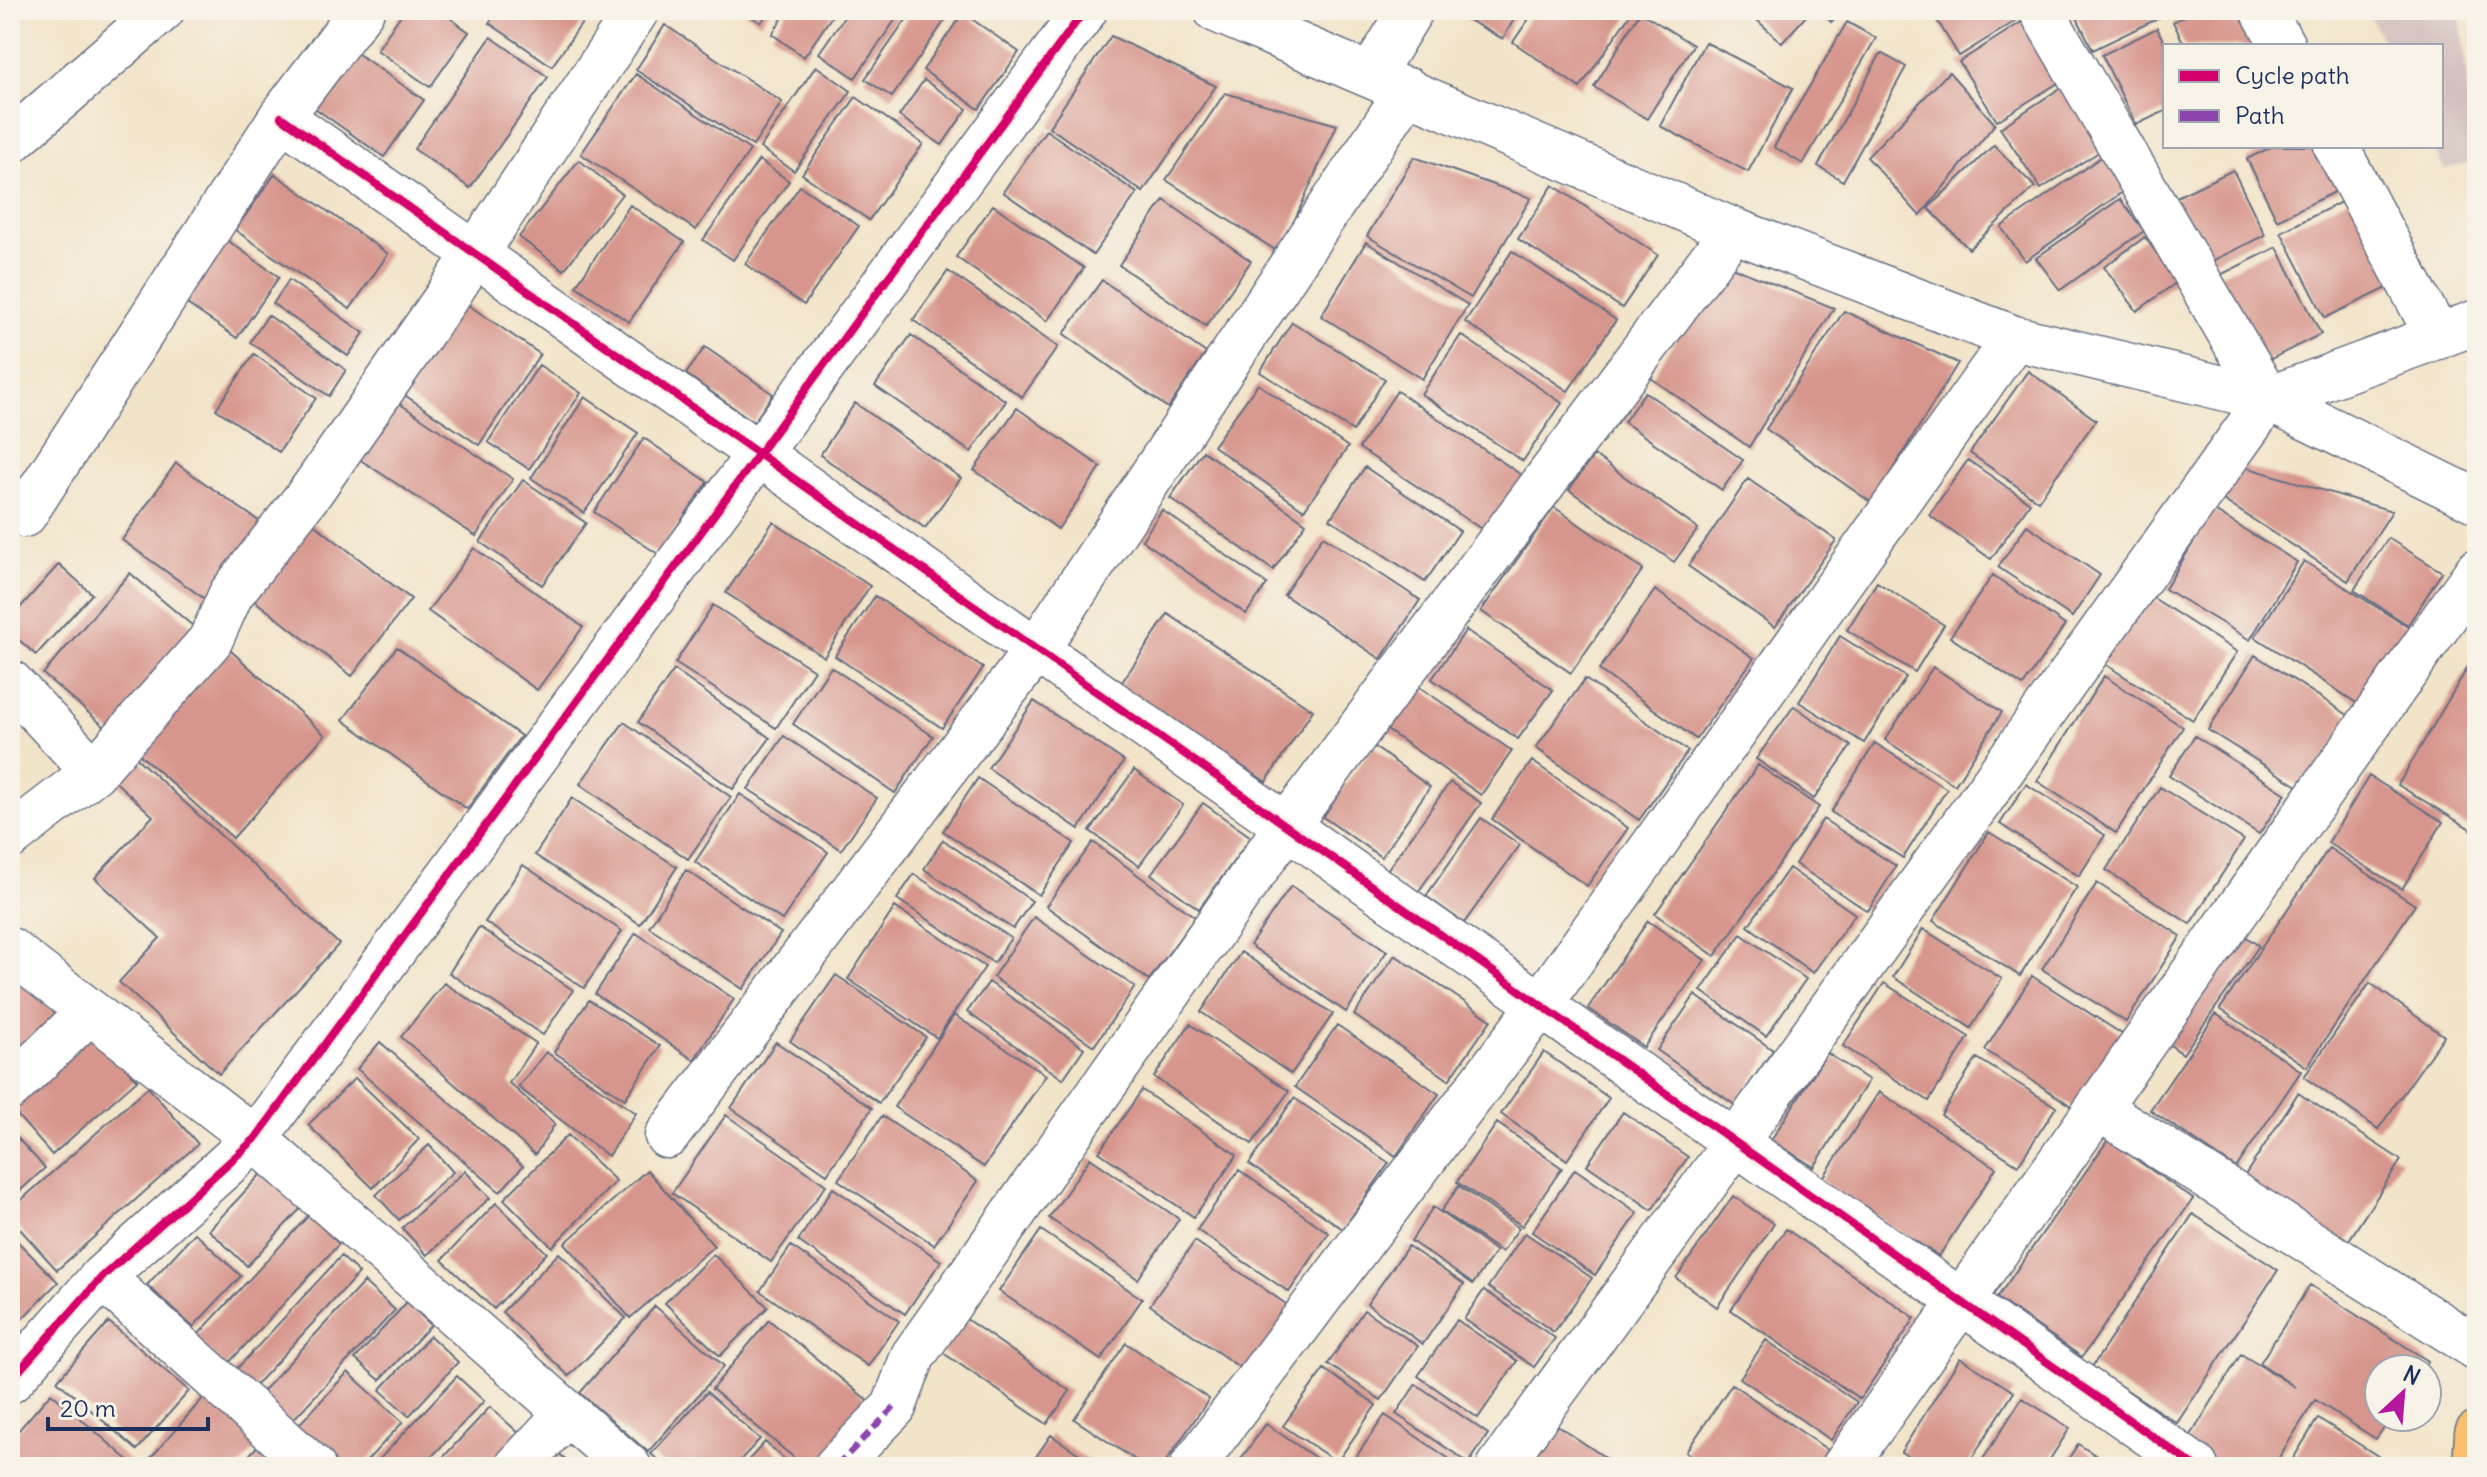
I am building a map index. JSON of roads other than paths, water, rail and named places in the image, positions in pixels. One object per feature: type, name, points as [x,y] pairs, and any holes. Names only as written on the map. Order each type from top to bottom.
[{"type":"main road","points":[[2475,1467],[2477,1433]]},
{"type":"street","points":[[10,142],[162,10]]},
{"type":"street","points":[[24,515],[281,117],[362,10]]},
{"type":"street","points":[[10,837],[94,772],[210,641],[231,594],[312,490],[475,255],[637,10]]},
{"type":"street","points":[[10,1381],[102,1277],[255,1139],[756,453],[1085,10]]},
{"type":"street","points":[[1216,10],[1733,230],[2014,338],[2268,399],[2477,501]]},
{"type":"street","points":[[667,1136],[1036,650],[1390,82],[1411,10]]},
{"type":"street","points":[[2041,10],[2268,399]]},
{"type":"street","points":[[2263,10],[2282,44]]},
{"type":"street","points":[[281,117],[2196,1467]]},
{"type":"street","points":[[1499,1467],[2268,399],[2457,330],[2337,148]]},
{"type":"street","points":[[836,1467],[894,1407],[913,1356],[1286,827],[1733,230]]},
{"type":"street","points":[[1192,1467],[1540,1005],[2014,338]]},
{"type":"street","points":[[1844,1467],[2477,571]]},
{"type":"street","points":[[10,682],[94,772]]},
{"type":"street","points":[[10,950],[255,1139],[629,1467]]},
{"type":"street","points":[[10,1088],[89,1012]]},
{"type":"street","points":[[2098,1108],[2477,1348]]},
{"type":"street","points":[[102,1277],[313,1467]]},
{"type":"street","points":[[517,1467],[567,1413]]}]
